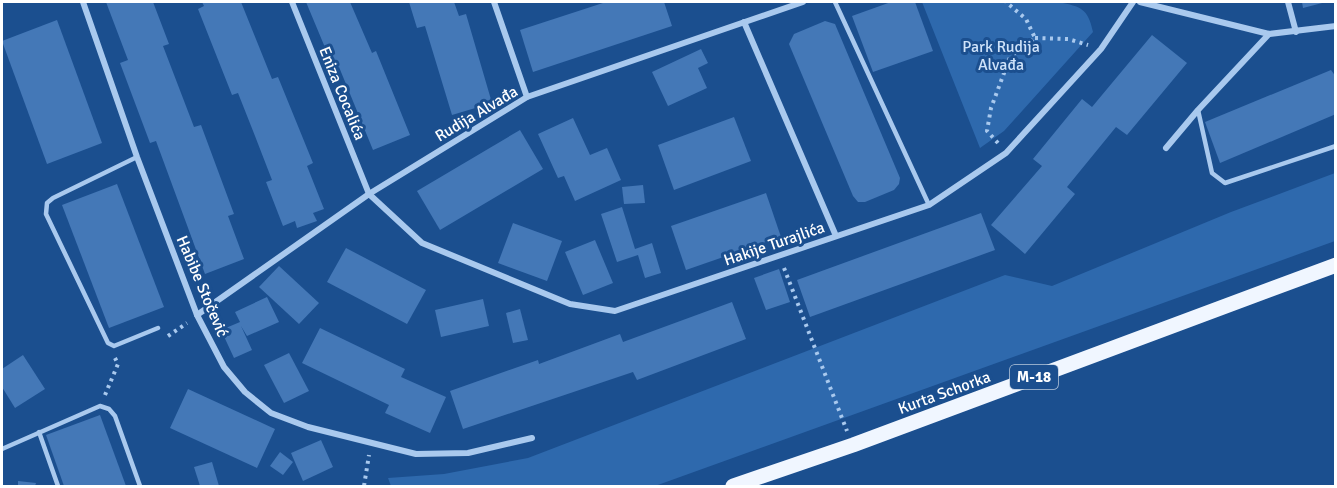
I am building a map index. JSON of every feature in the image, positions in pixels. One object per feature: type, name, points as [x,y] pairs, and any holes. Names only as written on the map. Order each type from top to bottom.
[{"type":"main road","name":"Kurta Schorka","points":[[732,486],[853,445],[1335,265]]},
{"type":"street","name":"Habibe Stočević","points":[[83,2],[137,157],[197,315],[224,367],[245,392],[271,413],[308,428],[416,454],[468,453],[532,438]]},
{"type":"street","name":"Eniza Cocalića","points":[[292,2],[369,194]]},
{"type":"street","points":[[494,2],[527,97]]},
{"type":"street","name":"Rudija Alvađa","points":[[197,315],[369,194],[527,97],[803,2]]},
{"type":"street","name":"Hakije Turajlića","points":[[369,194],[422,243],[570,304],[615,311],[929,205],[1006,153],[1101,49],[1133,2]]},
{"type":"street","points":[[1140,2],[1269,34],[1335,26]]},
{"type":"street","points":[[1288,2],[1296,32]]},
{"type":"street","points":[[744,22],[836,236]]},
{"type":"street","points":[[1166,148],[1269,34]]},
{"type":"lane","points":[[835,2],[929,205]]},
{"type":"lane","points":[[1198,110],[1212,173],[1225,183],[1335,146]]},
{"type":"lane","points":[[137,157],[53,198],[47,203],[46,214],[108,343],[114,346],[158,328]]},
{"type":"lane","points":[[2,449],[100,406],[109,409],[115,416],[140,486]]},
{"type":"lane","points":[[39,432],[58,486]]},
{"type":"path","points":[[1006,2],[1026,20],[1035,38]]},
{"type":"path","points":[[1006,153],[987,130],[991,108],[1010,57],[1035,38],[1068,39],[1101,49]]},
{"type":"path","points":[[779,256],[853,445]]},
{"type":"path","points":[[158,328],[164,340],[197,315]]},
{"type":"path","points":[[100,406],[118,364],[108,343]]},
{"type":"path","points":[[364,486],[365,467],[372,443]]},
{"type":"green space","name":"Park Rudija Alvađa","points":[[922,2],[1059,2],[1078,7],[1086,13],[1093,32],[1004,131],[980,148]]},
{"type":"green space","points":[[1335,173],[1335,241],[655,486],[391,486],[388,478],[444,474],[528,458],[1005,275],[1052,286],[1231,212]]},
{"type":"building","points":[[106,2],[153,2],[169,44],[163,46],[194,127],[201,125],[234,214],[228,216],[244,259],[205,274],[156,141],[150,143],[120,63],[128,60]]},
{"type":"building","points":[[202,2],[241,2],[272,79],[278,77],[313,163],[307,166],[324,209],[313,213],[317,221],[297,228],[295,221],[283,226],[266,182],[272,180],[255,136],[238,93],[232,95],[198,9],[204,6]]},
{"type":"building","points":[[306,2],[350,2],[372,53],[376,51],[410,135],[373,150],[339,67],[334,69]]},
{"type":"building","points":[[409,2],[454,2],[459,16],[466,14],[492,103],[452,115],[425,26],[417,28]]},
{"type":"building","points":[[606,2],[664,2],[672,26],[533,72],[520,30]]},
{"type":"building","points":[[891,2],[915,2],[933,51],[873,72],[852,16]]},
{"type":"building","points":[[1302,2],[1326,2],[1303,8]]},
{"type":"building","points":[[57,20],[102,143],[47,164],[2,41]]},
{"type":"building","points":[[825,21],[835,24],[900,178],[894,190],[865,202],[858,202],[853,196],[789,44],[794,34]]},
{"type":"building","points":[[1152,35],[1187,63],[1127,135],[1116,127],[1067,187],[1075,194],[1025,254],[991,225],[1042,166],[1033,159],[1082,99],[1092,107]]},
{"type":"building","points":[[701,49],[708,63],[698,68],[707,88],[668,106],[652,72]]},
{"type":"building","points":[[1331,70],[1336,77],[1336,114],[1220,163],[1205,122]]},
{"type":"building","points":[[734,117],[751,161],[674,190],[658,145]]},
{"type":"building","points":[[573,118],[590,155],[607,148],[621,180],[575,201],[564,176],[558,178],[538,134]]},
{"type":"building","points":[[520,130],[543,169],[440,230],[417,191]]},
{"type":"building","points":[[117,184],[164,307],[109,328],[62,205]]},
{"type":"building","points":[[643,185],[645,203],[624,204],[622,187]]},
{"type":"building","points":[[766,193],[781,237],[686,270],[671,226]]},
{"type":"building","points":[[622,207],[635,249],[652,243],[661,273],[645,278],[638,255],[617,262],[601,214]]},
{"type":"building","points":[[981,213],[995,250],[810,317],[797,280]]},
{"type":"building","points":[[513,223],[562,241],[547,281],[498,263]]},
{"type":"building","points":[[595,240],[613,283],[583,295],[565,252]]},
{"type":"building","points":[[346,248],[426,290],[407,324],[327,282]]},
{"type":"building","points":[[279,266],[319,303],[299,324],[259,287]]},
{"type":"building","points":[[779,269],[790,302],[766,310],[754,278]]},
{"type":"building","points":[[267,297],[279,322],[247,336],[241,326],[252,350],[234,358],[221,330],[240,322],[235,312]]},
{"type":"building","points":[[483,299],[489,326],[441,337],[435,310]]},
{"type":"building","points":[[732,302],[746,339],[637,380],[633,372],[463,429],[450,391],[538,360],[539,364],[620,334],[623,342]]},
{"type":"building","points":[[520,309],[528,340],[513,343],[506,313]]},
{"type":"building","points":[[320,328],[405,369],[401,377],[446,397],[430,433],[385,413],[389,405],[302,363]]},
{"type":"building","points":[[289,353],[309,391],[284,403],[264,365]]},
{"type":"building","points":[[23,355],[45,389],[15,408],[2,387],[2,369]]},
{"type":"building","points":[[188,389],[275,429],[257,468],[170,428]]},
{"type":"building","points":[[100,415],[126,486],[64,486],[46,435]]},
{"type":"building","points":[[321,440],[333,467],[303,481],[291,453]]},
{"type":"building","points":[[280,452],[293,462],[283,475],[270,466]]},
{"type":"building","points":[[212,462],[219,486],[200,486],[194,467]]},
{"type":"building","points":[[18,481],[36,483],[35,486],[18,486]]}]
